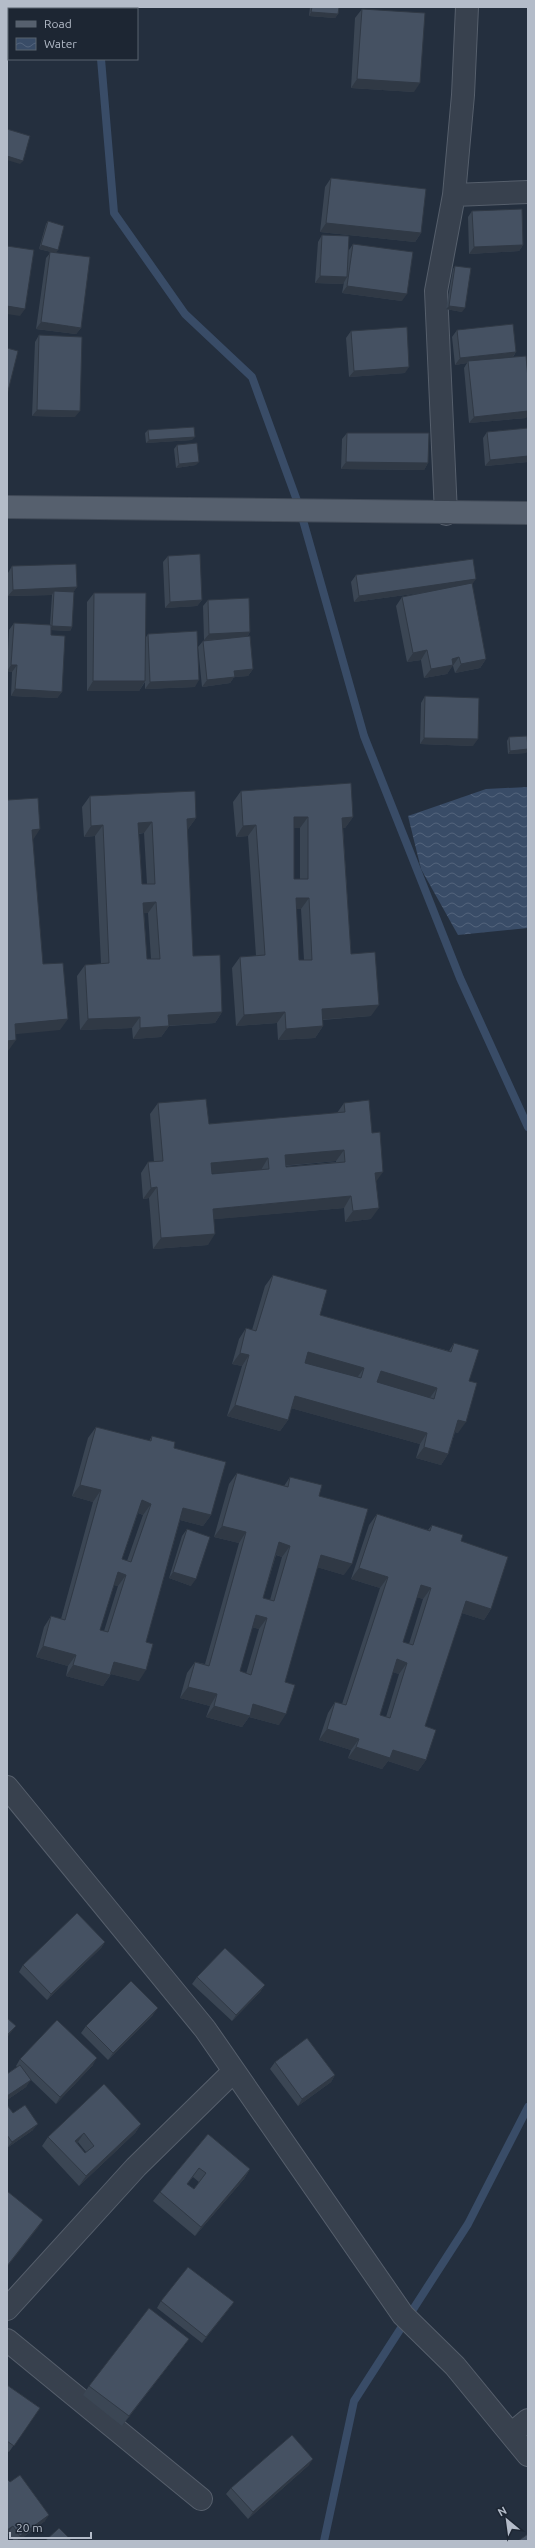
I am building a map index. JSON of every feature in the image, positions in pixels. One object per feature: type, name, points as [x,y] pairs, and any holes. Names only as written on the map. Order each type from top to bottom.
[{"type":"main road","points":[[7,508],[446,514],[528,513]]},
{"type":"street","points":[[446,514],[436,291],[454,195],[463,95],[467,7]]},
{"type":"street","points":[[454,195],[528,192]]},
{"type":"street","points":[[7,1786],[205,2029],[358,2252],[412,2325],[455,2366],[528,2455]]},
{"type":"street","points":[[7,2309],[136,2167],[234,2071]]},
{"type":"street","points":[[7,2340],[202,2499]]},
{"type":"street","points":[[511,2434],[528,2420]]},
{"type":"water","points":[[528,787],[528,928],[458,935],[421,869],[408,816],[486,789]]},
{"type":"building","points":[[312,7],[339,7],[338,14],[311,12]]},
{"type":"building","points":[[362,9],[425,13],[420,83],[357,79]]},
{"type":"building","points":[[7,129],[30,136],[23,161],[7,156]]},
{"type":"building","points":[[331,178],[426,189],[421,233],[326,223]]},
{"type":"building","points":[[522,209],[523,245],[474,247],[472,211]]},
{"type":"building","points":[[48,221],[64,226],[58,250],[41,245]]},
{"type":"building","points":[[322,235],[349,236],[347,277],[320,276]]},
{"type":"building","points":[[353,244],[413,252],[407,294],[347,286]]},
{"type":"building","points":[[7,246],[34,250],[25,309],[7,306]]},
{"type":"building","points":[[50,252],[90,257],[81,328],[41,322]]},
{"type":"building","points":[[455,266],[471,268],[465,308],[449,306]]},
{"type":"building","points":[[513,324],[516,352],[460,358],[457,330]]},
{"type":"building","points":[[407,327],[409,367],[354,371],[351,331]]},
{"type":"building","points":[[39,335],[82,337],[80,411],[37,410]]},
{"type":"building","points":[[7,348],[18,351],[7,395]]},
{"type":"building","points":[[526,356],[528,411],[474,417],[468,361]]},
{"type":"building","points":[[194,427],[195,437],[149,440],[148,430]]},
{"type":"building","points":[[528,428],[528,456],[490,460],[487,432]]},
{"type":"building","points":[[347,433],[429,433],[428,463],[346,462]]},
{"type":"building","points":[[197,443],[199,462],[179,464],[177,445]]},
{"type":"building","points":[[200,554],[202,600],[170,602],[168,556]]},
{"type":"building","points":[[473,559],[476,579],[359,596],[356,575]]},
{"type":"building","points":[[76,564],[77,587],[13,590],[12,566]]},
{"type":"building","points":[[472,583],[486,659],[461,664],[459,657],[452,659],[453,665],[431,669],[427,650],[413,653],[402,597]]},
{"type":"building","points":[[54,591],[74,592],[72,627],[52,626]]},
{"type":"building","points":[[94,593],[146,593],[145,681],[93,681]]},
{"type":"building","points":[[249,598],[250,632],[209,634],[208,600]]},
{"type":"building","points":[[14,623],[51,625],[51,635],[65,636],[62,692],[15,689],[17,665],[11,665]]},
{"type":"building","points":[[197,631],[199,680],[150,682],[148,634]]},
{"type":"building","points":[[250,636],[253,669],[234,671],[235,677],[207,680],[203,641]]},
{"type":"building","points":[[425,696],[479,698],[478,739],[424,738]]},
{"type":"building","points":[[527,736],[528,749],[510,751],[509,737]]},
{"type":"building","points":[[351,783],[353,817],[342,818],[351,954],[375,952],[379,1005],[322,1009],[323,1026],[286,1029],[285,1012],[244,1015],[240,957],[265,955],[256,825],[243,826],[241,791]],"holes":[[[294,817],[308,817],[308,879],[294,879]],[[296,898],[309,898],[312,960],[299,960]]]},
{"type":"building","points":[[7,790],[8,800],[38,798],[40,829],[32,830],[43,964],[63,963],[68,1019],[15,1024],[16,1040],[7,1041]]},
{"type":"building","points":[[195,791],[196,818],[187,819],[193,956],[220,955],[222,1012],[168,1015],[169,1026],[140,1028],[140,1017],[88,1019],[85,965],[109,963],[103,825],[91,826],[90,796]],"holes":[[[152,822],[155,884],[142,884],[138,823]],[[156,902],[160,959],[147,959],[143,903]]]},
{"type":"building","points":[[206,1099],[209,1124],[345,1112],[344,1103],[369,1100],[372,1133],[380,1132],[383,1172],[375,1173],[379,1208],[353,1211],[351,1196],[213,1209],[215,1234],[161,1238],[157,1187],[151,1188],[148,1162],[163,1161],[158,1103]],"holes":[[[344,1150],[345,1162],[286,1167],[285,1155]],[[268,1158],[269,1169],[212,1174],[211,1163]]]},
{"type":"building","points":[[273,1275],[327,1290],[320,1315],[451,1352],[454,1343],[479,1350],[469,1381],[477,1383],[466,1422],[458,1420],[448,1454],[424,1447],[427,1433],[295,1396],[288,1420],[235,1405],[249,1355],[240,1353],[246,1328],[256,1331]],"holes":[[[308,1352],[364,1368],[361,1378],[305,1363]],[[381,1371],[437,1388],[434,1399],[377,1382]]]},
{"type":"building","points":[[96,1427],[151,1441],[152,1436],[175,1442],[174,1448],[226,1462],[211,1515],[183,1508],[146,1642],[153,1644],[146,1670],[114,1662],[110,1675],[73,1665],[76,1655],[43,1646],[51,1616],[65,1620],[101,1490],[80,1485]],"holes":[[[142,1500],[151,1504],[131,1562],[122,1559]],[[118,1572],[126,1575],[108,1632],[100,1630]]]},
{"type":"building","points":[[237,1473],[288,1487],[290,1477],[322,1485],[319,1496],[368,1509],[352,1564],[321,1555],[285,1682],[295,1685],[286,1714],[253,1704],[250,1716],[214,1706],[217,1694],[188,1687],[195,1662],[209,1666],[246,1532],[222,1526]],"holes":[[[279,1542],[290,1546],[274,1601],[263,1598]],[[256,1615],[267,1618],[251,1675],[240,1671]]]},
{"type":"building","points":[[377,1514],[430,1531],[432,1525],[463,1535],[461,1541],[508,1557],[491,1609],[466,1601],[425,1726],[436,1730],[426,1760],[393,1750],[390,1758],[356,1747],[359,1739],[327,1729],[335,1702],[346,1705],[388,1577],[359,1568]],"holes":[[[421,1585],[431,1588],[413,1645],[403,1642]],[[397,1659],[407,1663],[390,1718],[380,1715]]]},
{"type":"building","points":[[187,1529],[210,1537],[196,1579],[173,1572]]},
{"type":"building","points":[[77,1913],[105,1942],[51,1994],[23,1965]]},
{"type":"building","points":[[225,1948],[265,1985],[236,2015],[197,1977]]},
{"type":"building","points":[[131,1981],[158,2008],[113,2053],[86,2026]]},
{"type":"building","points":[[7,2018],[16,2026],[7,2035]]},
{"type":"building","points":[[57,2020],[97,2058],[60,2097],[20,2059]]},
{"type":"building","points":[[307,2038],[335,2075],[302,2099],[275,2062]]},
{"type":"building","points":[[20,2065],[31,2080],[7,2096],[7,2074]]},
{"type":"building","points":[[104,2084],[141,2124],[86,2176],[48,2137]],"holes":[[[84,2133],[94,2146],[85,2153],[75,2141]]]},
{"type":"building","points":[[7,2105],[13,2113],[25,2105],[38,2124],[12,2142],[7,2135]]},
{"type":"building","points":[[208,2134],[250,2169],[201,2227],[160,2192]],"holes":[[[199,2168],[206,2173],[194,2189],[187,2184]]]},
{"type":"building","points":[[7,2191],[43,2220],[7,2266]]},
{"type":"building","points":[[188,2267],[234,2302],[206,2337],[161,2301]]},
{"type":"building","points":[[149,2308],[189,2339],[129,2416],[89,2386]]},
{"type":"building","points":[[7,2385],[40,2408],[14,2446],[7,2441]]},
{"type":"building","points":[[292,2435],[313,2459],[253,2512],[231,2488]]},
{"type":"building","points":[[20,2475],[49,2515],[20,2536],[13,2526],[7,2530],[7,2479],[10,2482]]},
{"type":"building","points":[[59,2528],[72,2541],[45,2541]]},
{"type":"building","points":[[528,2534],[528,2541],[518,2541]]},
{"type":"waterway","points":[[101,60],[114,213],[185,314],[252,377],[299,506],[364,736],[460,978],[528,1127]]},
{"type":"waterway","points":[[324,2541],[354,2401],[468,2224],[528,2107]]}]
